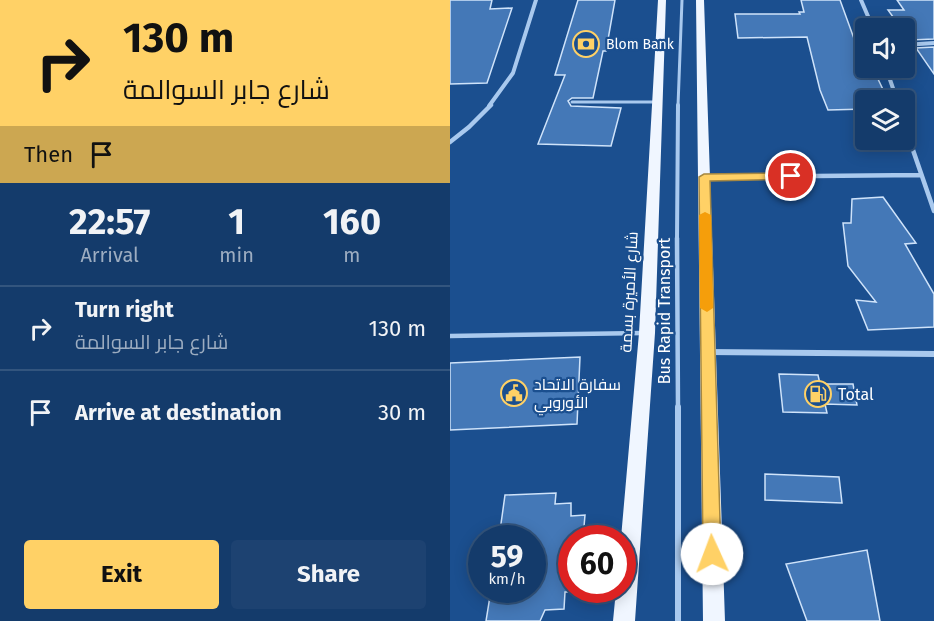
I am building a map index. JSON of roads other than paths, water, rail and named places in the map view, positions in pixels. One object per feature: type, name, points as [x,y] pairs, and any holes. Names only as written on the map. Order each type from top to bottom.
[{"type":"main road","name":"شارع الأميرة بسمة","points":[[624,621],[647,333],[662,0]]},
{"type":"main road","points":[[700,0],[714,621]]},
{"type":"street","points":[[450,142],[475,123],[513,73],[536,0]]},
{"type":"street","points":[[861,0],[869,18]]},
{"type":"street","points":[[915,44],[934,43]]},
{"type":"street","points":[[913,150],[934,211]]},
{"type":"street","points":[[704,177],[921,174]]},
{"type":"street","points":[[707,352],[934,354]]},
{"type":"lane","name":"Bus Rapid Transport","points":[[678,621],[676,147],[682,0]]},
{"type":"lane","points":[[572,102],[658,102]]},
{"type":"lane","points":[[450,336],[647,333]]},
{"type":"place","name":"Blom Bank","points":[[586,44]]},
{"type":"place","name":"سفارة الاتحاد الأوروبي","points":[[514,393]]},
{"type":"place","name":"Total","points":[[818,394]]}]
